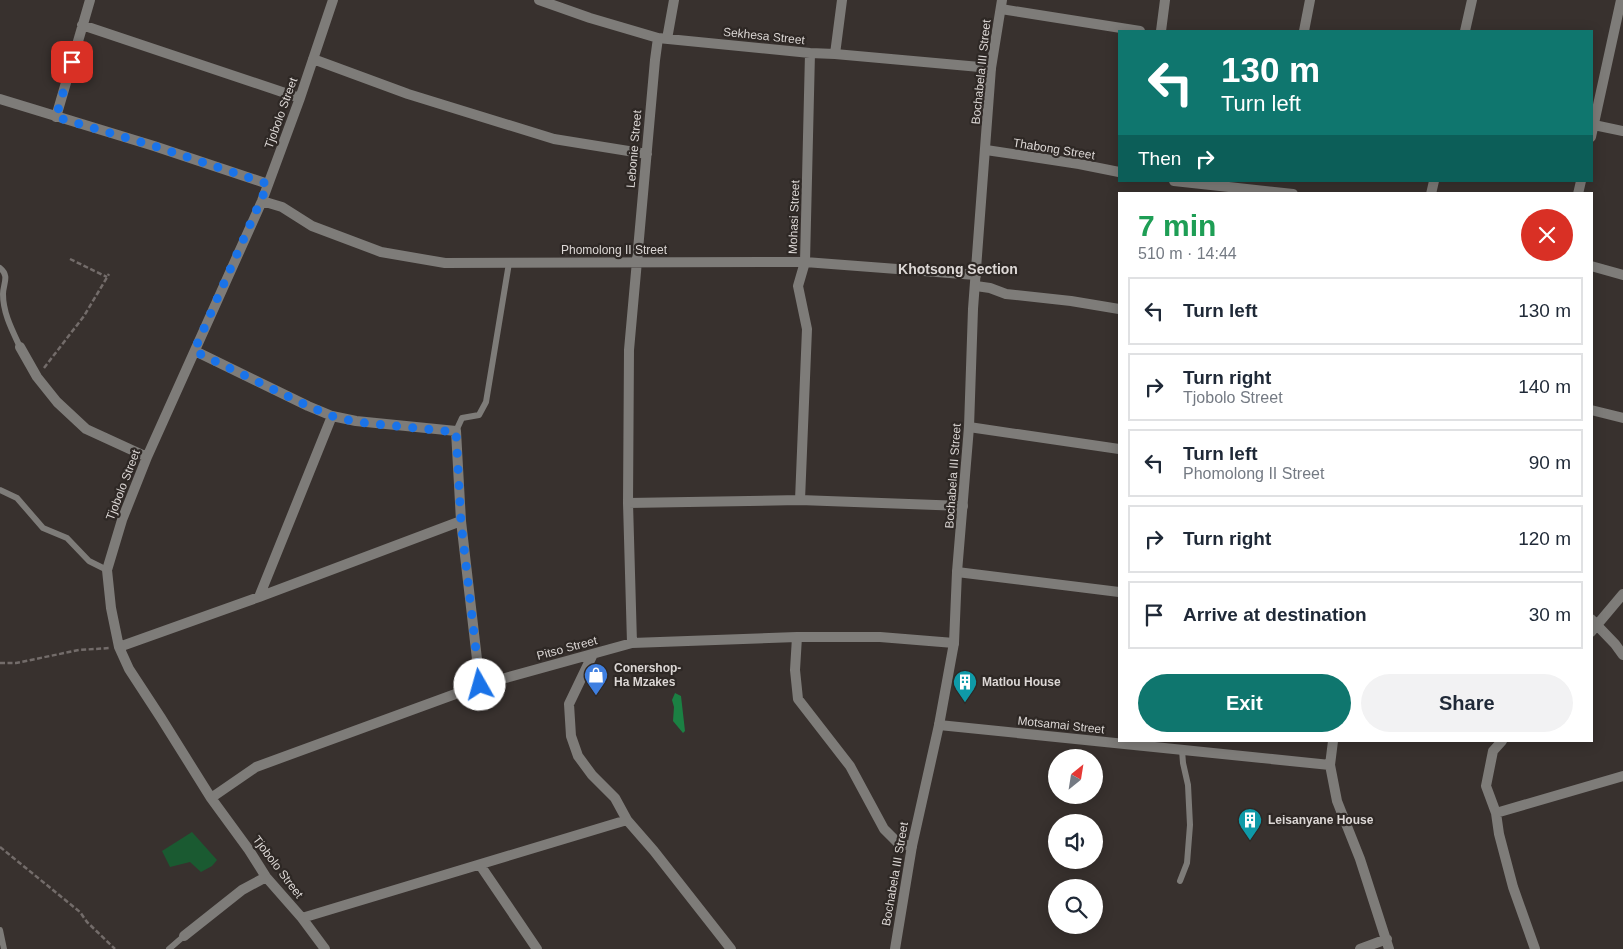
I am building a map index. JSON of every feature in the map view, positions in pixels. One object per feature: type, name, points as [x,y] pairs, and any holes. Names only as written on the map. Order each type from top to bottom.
[{"type":"street","points":[[56,117],[90,0]]},
{"type":"street","name":"Tjobolo Street","points":[[324,949],[302,918],[266,877],[211,798],[129,669],[119,647],[111,608],[108,570],[122,520],[147,457],[262,201],[314,59],[333,0]]},
{"type":"street","name":"Sekhesa Street","points":[[539,0],[590,18],[662,38],[991,68]]},
{"type":"street","name":"Lebonie Street","points":[[632,643],[628,503],[629,350],[654,60],[674,0]]},
{"type":"street","points":[[835,54],[842,0]]},
{"type":"street","points":[[1161,30],[1165,0]]},
{"type":"street","points":[[1304,30],[1310,0]]},
{"type":"street","points":[[1465,30],[1472,0]]},
{"type":"street","points":[[1593,128],[1621,0]]},
{"type":"street","points":[[1001,5],[1135,30]]},
{"type":"street","name":"Bochabela III Street","points":[[895,949],[912,846],[954,643],[957,572],[969,427],[976,275],[991,68],[1001,5]]},
{"type":"street","points":[[82,25],[300,98]]},
{"type":"street","name":"Mohasi Street","points":[[800,500],[806,329],[798,286],[805,262],[810,53]]},
{"type":"street","points":[[314,59],[408,94],[554,140],[646,154]]},
{"type":"street","points":[[0,99],[154,146],[268,184]]},
{"type":"street","points":[[1594,124],[1623,131]]},
{"type":"street","name":"Thabong Street","points":[[986,150],[1118,172]]},
{"type":"street","points":[[1183,182],[1275,192]]},
{"type":"street","name":"Phomolong II Street","points":[[262,201],[282,207],[312,226],[380,252],[445,263],[805,262],[976,275]]},
{"type":"street","points":[[1593,267],[1623,275]]},
{"type":"street","points":[[976,286],[990,288],[1006,294],[1118,309]]},
{"type":"street","points":[[20,347],[37,377],[57,402],[86,429],[147,457]]},
{"type":"street","points":[[194,351],[332,416],[356,422],[456,432],[461,522],[480,685]]},
{"type":"street","points":[[1593,410],[1623,418]]},
{"type":"street","points":[[259,598],[332,416]]},
{"type":"street","points":[[969,427],[1118,449]]},
{"type":"street","points":[[628,503],[800,500],[963,506]]},
{"type":"street","points":[[119,647],[259,598],[461,522]]},
{"type":"street","points":[[957,572],[1118,592]]},
{"type":"street","points":[[1623,594],[1593,625],[1616,644],[1623,655]]},
{"type":"street","name":"Pitso Street","points":[[211,798],[256,767],[480,685],[632,643],[880,636],[954,643]]},
{"type":"street","points":[[798,637],[795,670],[798,699],[850,766],[884,829],[899,844],[912,846]]},
{"type":"street","points":[[593,654],[569,704],[572,736],[578,756],[592,775],[615,798],[627,820],[731,949]]},
{"type":"street","name":"Motsamai Street","points":[[938,724],[1330,765]]},
{"type":"street","points":[[1333,742],[1330,765],[1337,801],[1360,859],[1388,944],[1360,949]]},
{"type":"street","points":[[1500,742],[1493,751],[1486,786],[1496,813],[1499,834],[1511,878],[1535,949]]},
{"type":"street","points":[[1496,813],[1623,776]]},
{"type":"street","points":[[302,918],[627,820]]},
{"type":"street","points":[[480,865],[537,949]]},
{"type":"street","points":[[184,936],[242,890],[266,877]]},
{"type":"lane","points":[[456,432],[462,418],[479,415],[486,402],[509,263]]},
{"type":"lane","points":[[0,268],[6,278],[3,294],[7,320],[20,347]]},
{"type":"lane","points":[[0,490],[18,498],[43,528],[68,538],[89,561],[108,570]]},
{"type":"lane","points":[[1180,881],[1187,863],[1190,825],[1188,785],[1182,750]]},
{"type":"lane","points":[[0,930],[4,949]]},
{"type":"lane","points":[[169,949],[184,936]]},
{"type":"path","points":[[37,377],[84,316],[108,276],[70,259]]},
{"type":"path","points":[[0,663],[16,663],[79,650],[119,647]]},
{"type":"path","points":[[0,847],[80,912],[87,922],[115,949]]},
{"type":"green space","points":[[675,693],[681,696],[685,731],[683,733],[673,721],[674,707],[672,700]]},
{"type":"green space","points":[[192,832],[217,860],[212,866],[201,872],[190,862],[170,867],[162,851]]},
{"type":"place","name":"Conershop- Ha Mzakes","points":[[596,696]]},
{"type":"place","name":"Matlou House","points":[[965,703]]},
{"type":"place","name":"Leisanyane House","points":[[1250,841]]},
{"type":"district","name":"Khotsong Section","points":[[958,269]]},
{"type":"route","points":[[72,62],[56,117],[154,146],[268,184],[194,351],[332,416],[356,422],[456,432],[461,522],[480,685]]}]
